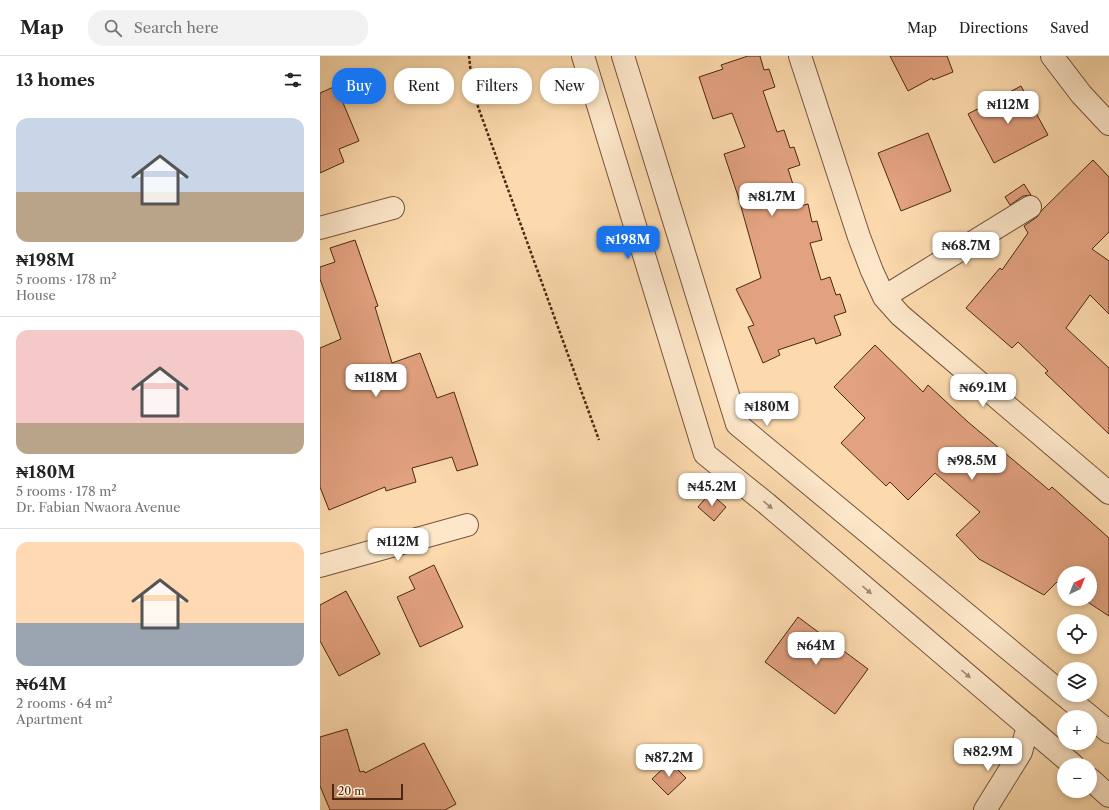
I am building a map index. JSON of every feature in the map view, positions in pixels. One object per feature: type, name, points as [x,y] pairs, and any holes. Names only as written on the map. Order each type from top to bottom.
[{"type":"street","points":[[583,56],[705,454],[1065,758]]},
{"type":"street","points":[[623,56],[736,424],[1057,689]]},
{"type":"street","points":[[800,56],[859,237],[884,297],[900,315],[1109,493]]},
{"type":"street","points":[[1052,56],[1080,94],[1109,124]]},
{"type":"street","points":[[884,297],[1030,207]]},
{"type":"street","points":[[320,228],[393,208]]},
{"type":"street","points":[[320,566],[466,525]]},
{"type":"street","points":[[1073,702],[1109,732]]},
{"type":"street","points":[[985,810],[1021,752],[1028,726]]},
{"type":"street","points":[[1097,785],[1109,796]]},
{"type":"path","points":[[469,56],[473,93],[599,440]]},
{"type":"building","points":[[748,56],[760,56],[764,70],[769,69],[775,87],[763,91],[777,132],[784,130],[790,148],[794,147],[800,165],[788,169],[800,206],[808,204],[812,222],[817,221],[822,240],[810,243],[821,280],[830,277],[836,295],[840,294],[846,312],[834,316],[841,335],[816,344],[814,338],[778,350],[780,355],[763,363],[748,327],[754,325],[736,289],[761,278],[738,196],[724,154],[745,147],[732,113],[713,119],[699,77],[723,69],[721,65]]},
{"type":"building","points":[[890,56],[947,56],[953,72],[933,80],[932,78],[908,91]]},
{"type":"building","points":[[1021,86],[1048,135],[994,163],[968,114]]},
{"type":"building","points":[[332,88],[332,104],[344,104],[359,141],[339,149],[344,162],[320,173],[320,93]]},
{"type":"building","points":[[928,133],[951,191],[901,211],[878,153]]},
{"type":"building","points":[[1093,160],[1109,177],[1109,232],[1092,249],[1109,261],[1109,314],[1090,295],[1066,328],[1109,368],[1109,434],[1045,373],[1048,371],[1018,342],[1012,348],[966,308],[1000,268],[1002,270],[1028,233],[1024,226],[1037,217],[1042,210]]},
{"type":"building","points":[[1024,184],[1031,195],[1023,196],[1010,205],[1005,197]]},
{"type":"building","points":[[355,240],[378,306],[375,307],[392,363],[420,353],[437,398],[454,392],[478,465],[457,471],[452,457],[412,468],[416,482],[386,491],[385,487],[329,510],[320,487],[320,348],[341,339],[320,279],[320,267],[335,262],[330,248]]},
{"type":"building","points":[[875,345],[923,392],[928,385],[968,422],[1049,490],[1052,487],[1109,538],[1109,616],[1094,606],[1097,606],[1097,566],[1057,566],[1057,582],[1044,595],[979,559],[956,535],[980,512],[935,473],[908,500],[890,482],[886,486],[841,443],[865,418],[834,387]]},
{"type":"building","points":[[710,493],[726,507],[714,521],[698,507]]},
{"type":"building","points":[[434,565],[463,627],[420,647],[397,597],[415,589],[409,577]]},
{"type":"building","points":[[346,591],[380,654],[339,676],[320,641],[320,605]]},
{"type":"building","points":[[798,617],[868,669],[835,714],[765,662]]},
{"type":"building","points":[[347,729],[360,772],[364,771],[365,773],[424,743],[456,804],[445,810],[330,810],[320,786],[320,737]]},
{"type":"building","points":[[670,762],[686,778],[668,795],[652,779]]}]
